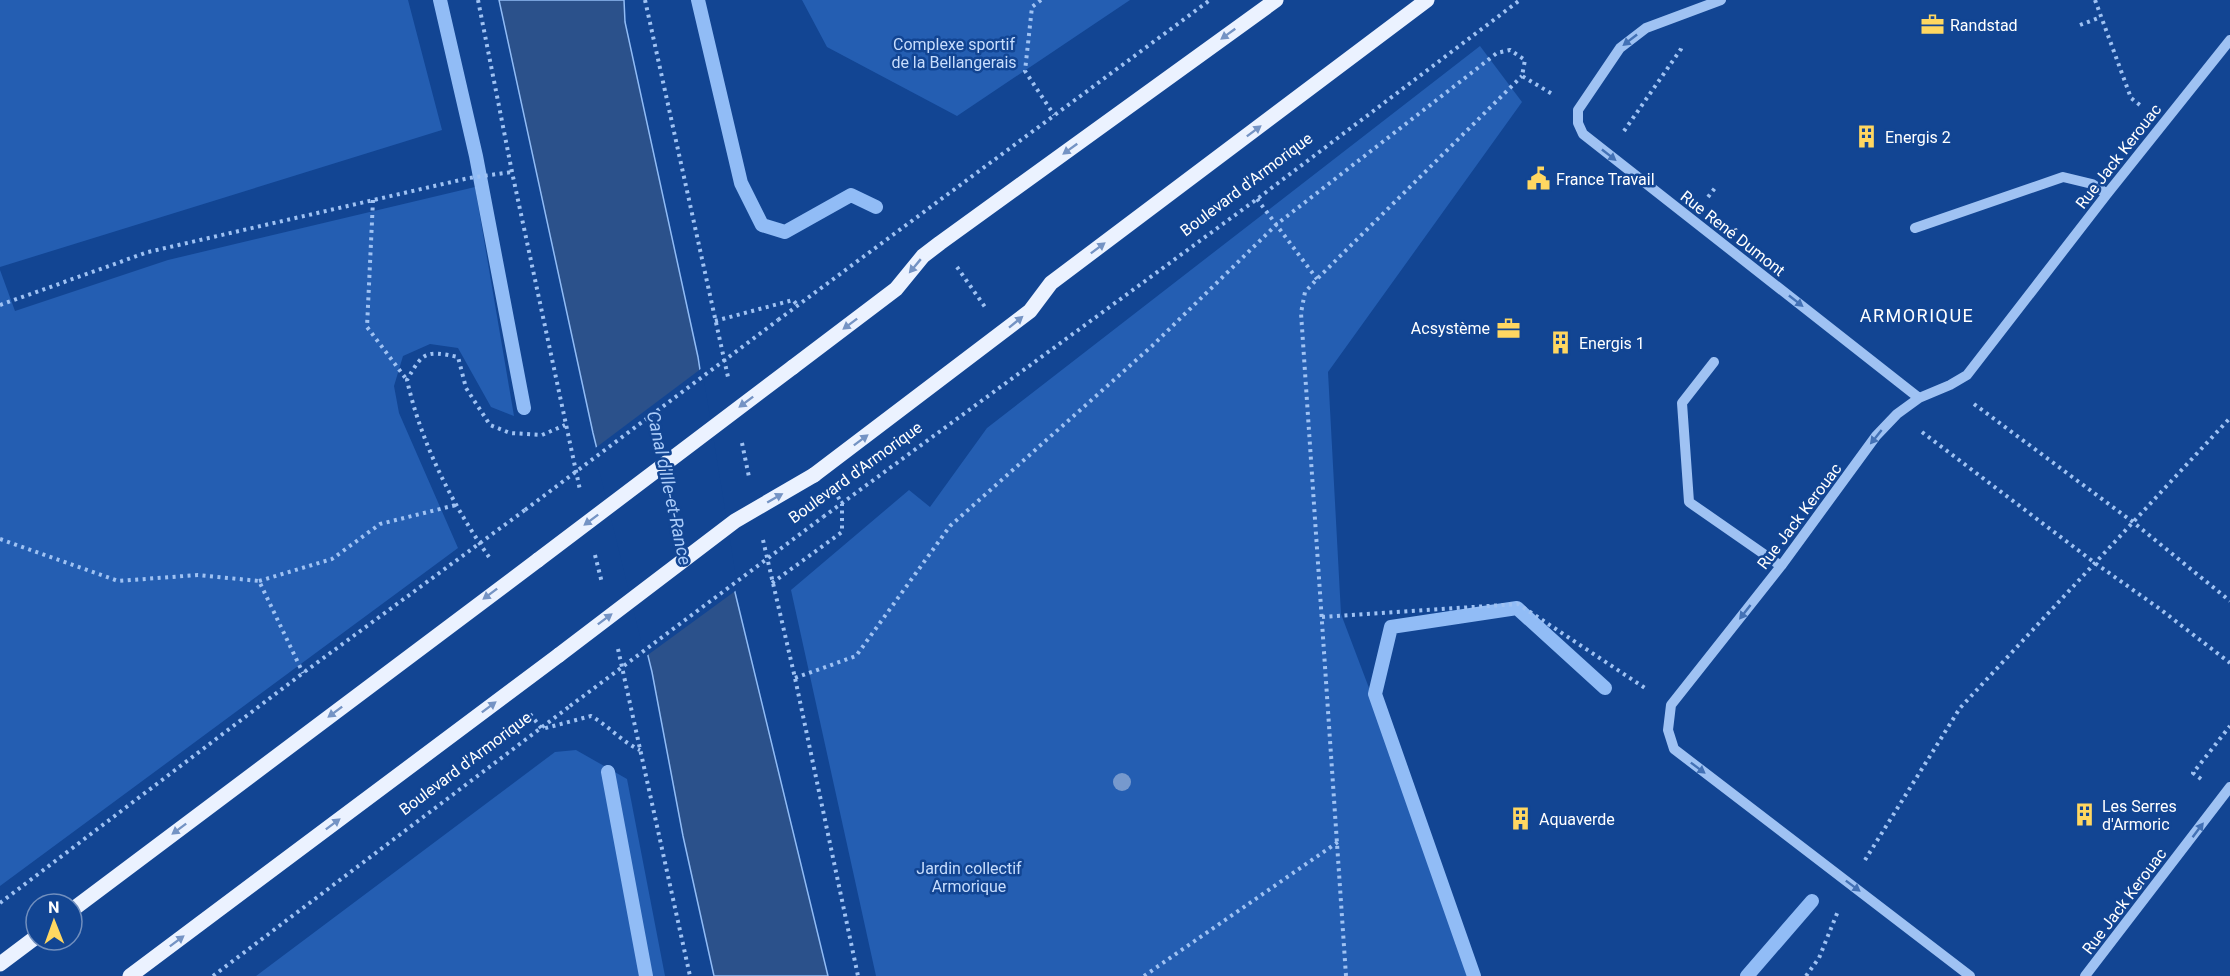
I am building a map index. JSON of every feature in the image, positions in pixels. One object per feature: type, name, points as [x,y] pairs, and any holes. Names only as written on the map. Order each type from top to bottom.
[{"type":"main road","points":[[84,901],[896,289],[923,256],[940,243],[1276,0]]},
{"type":"main road","name":"Boulevard d'Armorique","points":[[130,976],[735,521],[814,475],[1030,311],[1051,283],[1427,0]]},
{"type":"main road","points":[[0,964],[24,946]]},
{"type":"street","points":[[1578,110],[1620,48],[1646,28],[1720,0]]},
{"type":"street","name":"Rue Jack Kerouac","points":[[1671,705],[1781,566],[1876,436],[1897,414],[1919,398],[1967,375],[2106,194],[2230,40]]},
{"type":"street","name":"Rue René Dumont","points":[[1578,110],[1578,123],[1583,134],[1919,398]]},
{"type":"street","points":[[1915,228],[2062,177],[2092,184],[2106,194]]},
{"type":"street","points":[[1714,362],[1682,403],[1689,502],[1781,566]]},
{"type":"street","points":[[1671,705],[1668,730],[1674,749],[1970,976]]},
{"type":"street","name":"Rue Jack Kerouac","points":[[2085,976],[2230,787]]},
{"type":"path","points":[[478,0],[580,492]]},
{"type":"path","points":[[1041,0],[1032,7],[1025,71],[1054,115]]},
{"type":"path","points":[[0,903],[303,673],[1210,0]]},
{"type":"path","name":"Boulevard d'Armorique","points":[[213,976],[570,706],[1257,199],[1520,0]]},
{"type":"path","points":[[2095,0],[2131,98],[2163,124]]},
{"type":"path","points":[[1607,153],[1681,50],[1685,28],[1682,14]]},
{"type":"path","points":[[2080,25],[2101,17]]},
{"type":"path","points":[[795,678],[856,656],[950,526],[1152,346],[1277,224],[1497,53],[1510,50],[1525,60],[1522,76],[1317,279],[1305,292],[1301,313],[1346,976]]},
{"type":"path","points":[[1522,76],[1578,110]]},
{"type":"path","points":[[0,305],[148,252],[469,178],[512,172]]},
{"type":"path","points":[[1257,199],[1317,279]]},
{"type":"path","points":[[374,200],[367,327],[407,380],[412,402],[437,467],[456,505],[506,582]]},
{"type":"path","points":[[920,215],[1028,367]]},
{"type":"path","points":[[716,321],[793,300],[798,306]]},
{"type":"path","points":[[407,380],[419,359],[436,352],[458,357],[466,388],[490,425],[510,433],[542,435],[565,425]]},
{"type":"path","points":[[1950,385],[2133,522],[2190,571],[2230,601]]},
{"type":"path","points":[[1897,414],[2230,663]]},
{"type":"path","points":[[1806,976],[1819,958],[1850,884],[1960,708],[2230,418]]},
{"type":"path","points":[[0,539],[117,581],[198,575],[259,581],[332,559],[380,524],[456,505]]},
{"type":"path","points":[[772,583],[842,532]]},
{"type":"path","points":[[594,547],[604,591]]},
{"type":"path","points":[[259,581],[303,673]]},
{"type":"path","points":[[1322,617],[1518,604],[1671,705]]},
{"type":"path","points":[[617,645],[690,976]]},
{"type":"path","points":[[512,690],[542,729],[591,716],[627,744],[641,750]]},
{"type":"path","points":[[1144,976],[1338,842]]},
{"type":"green space","points":[[0,0],[408,0],[442,130],[0,267]]},
{"type":"green space","name":"Complexe sportif de la Bellangerais","points":[[802,0],[1130,0],[957,116],[827,47]]},
{"type":"green space","name":"Jardin collectif Armorique","points":[[1480,46],[1522,102],[1328,372],[1341,614],[1478,976],[876,976],[791,590],[909,490],[930,507],[987,428]]},
{"type":"green space","points":[[475,187],[514,416],[491,407],[458,348],[430,344],[403,356],[394,386],[399,413],[458,548],[0,886],[0,270],[15,311],[168,260]]},
{"type":"green space","points":[[576,750],[627,779],[665,976],[256,976],[555,752]]},
{"type":"water","name":"Canal d'Ille-et-Rance","points":[[499,0],[624,0],[625,22],[698,357],[733,584],[828,976],[714,976],[683,836],[652,672],[593,433]]},
{"type":"pier","points":[[702,368],[738,589],[645,657],[594,449]]},
{"type":"waterway","points":[[440,0],[476,156],[524,408]]},
{"type":"waterway","points":[[698,0],[741,183],[762,225],[785,232],[851,195],[876,207]]},
{"type":"waterway","points":[[1474,976],[1375,694],[1391,627],[1517,608],[1605,688]]},
{"type":"waterway","points":[[608,772],[646,976]]},
{"type":"waterway","points":[[1747,976],[1812,901]]},
{"type":"place","name":"Randstad","points":[[1932,25]]},
{"type":"place","name":"Energis 2","points":[[1867,137]]},
{"type":"place","name":"France Travail","points":[[1538,179]]},
{"type":"place","name":"Acsystème","points":[[1508,328]]},
{"type":"place","name":"Energis 1","points":[[1561,343]]},
{"type":"place","name":"Les Serres d'Armoric","points":[[2084,815]]},
{"type":"place","name":"Aquaverde","points":[[1521,819]]},
{"type":"district","name":"ARMORIQUE","points":[[1917,316]]}]
